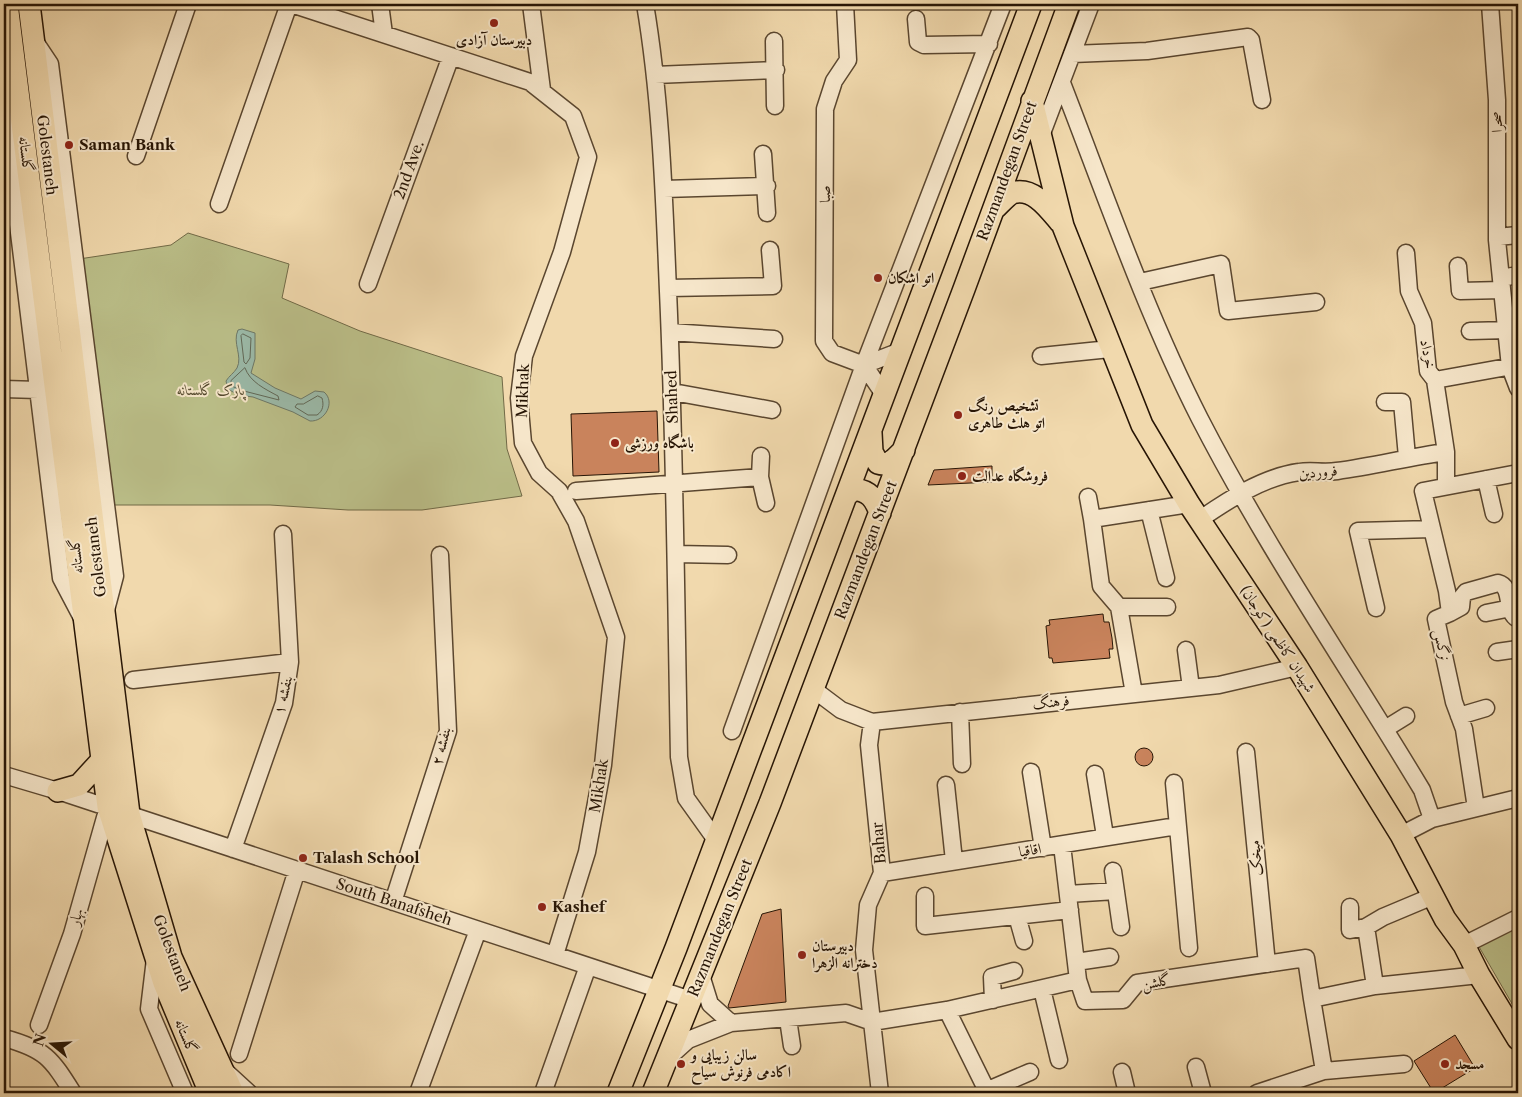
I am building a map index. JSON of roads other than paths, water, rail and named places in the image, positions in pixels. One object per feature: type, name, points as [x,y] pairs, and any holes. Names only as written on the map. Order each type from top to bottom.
[{"type":"main road","name":"گلستانه","points":[[7,4],[22,39],[94,620],[101,762],[108,807],[164,983],[210,1093]]},
{"type":"main road","points":[[22,39],[29,4]]},
{"type":"main road","points":[[618,1093],[660,990],[903,350],[1031,4]]},
{"type":"main road","name":"Razmandegan Street","points":[[653,1093],[701,976],[813,689],[904,450],[1069,4]]},
{"type":"main road","points":[[1032,101],[1063,226]]},
{"type":"main road","points":[[994,209],[1012,194],[1026,192],[1044,202],[1063,226]]},
{"type":"main road","name":"شهیدان کاظمی (کوجان)","points":[[1063,226],[1110,349],[1142,425],[1194,512],[1297,667],[1401,835],[1433,896],[1464,945],[1479,975],[1518,1039]]},
{"type":"main road","points":[[871,433],[872,452],[878,463],[890,464],[904,450]]},
{"type":"main road","points":[[847,495],[854,488],[870,493],[877,503],[880,513]]},
{"type":"main road","name":"Golestaneh","points":[[94,620],[129,814],[171,957],[233,1093]]},
{"type":"main road","points":[[58,791],[79,785],[101,762]]},
{"type":"street","points":[[136,156],[188,4]]},
{"type":"street","points":[[219,204],[290,4]]},
{"type":"street","name":"Mikhak","points":[[290,4],[530,82],[573,116],[588,157],[562,252],[524,356],[519,398],[523,443],[539,473],[559,491],[576,521],[616,637],[603,765],[587,852],[555,955]]},
{"type":"street","points":[[380,4],[384,34]]},
{"type":"street","points":[[531,4],[542,90]]},
{"type":"street","name":"Shahed","points":[[645,4],[655,76],[664,189],[673,392],[679,757],[686,798],[716,840]]},
{"type":"street","name":"صبا","points":[[845,4],[848,60],[834,81],[825,109],[824,341],[832,353],[864,365]]},
{"type":"street","points":[[732,731],[864,365],[1003,4]]},
{"type":"street","points":[[1041,136],[1091,4]]},
{"type":"street","name":"صحرا","points":[[1490,4],[1497,100],[1497,238],[1518,388]]},
{"type":"street","points":[[916,19],[918,42],[924,45],[989,44]]},
{"type":"street","points":[[1072,54],[1147,50],[1248,37],[1251,40],[1262,100]]},
{"type":"street","points":[[4,63],[22,39],[50,64],[115,576],[94,620],[61,578],[4,109]]},
{"type":"street","points":[[774,40],[776,70],[774,106]]},
{"type":"street","name":"2nd Ave.","points":[[368,284],[451,56]]},
{"type":"street","points":[[655,76],[776,70]]},
{"type":"street","points":[[1062,83],[1140,282],[1200,419],[1241,493],[1422,790],[1432,819]]},
{"type":"street","points":[[763,154],[767,186],[767,213]]},
{"type":"street","points":[[664,189],[767,186]]},
{"type":"street","points":[[1497,238],[1518,235]]},
{"type":"street","points":[[668,288],[772,286],[770,250]]},
{"type":"street","name":"خرداد","points":[[1406,253],[1409,291],[1423,323],[1428,371],[1435,380],[1446,452],[1446,486]]},
{"type":"street","points":[[1140,282],[1221,264],[1228,311],[1316,302]]},
{"type":"street","points":[[1458,266],[1460,291],[1502,284],[1518,275]]},
{"type":"street","points":[[1470,331],[1511,335]]},
{"type":"street","points":[[670,332],[774,339]]},
{"type":"street","points":[[1041,356],[1110,349]]},
{"type":"street","points":[[864,365],[903,350]]},
{"type":"street","points":[[864,365],[885,396]]},
{"type":"street","points":[[1435,380],[1514,366]]},
{"type":"street","points":[[4,389],[38,390]]},
{"type":"street","points":[[673,392],[772,410]]},
{"type":"street","points":[[1385,402],[1402,402],[1407,457]]},
{"type":"street","name":"فروردین","points":[[1194,512],[1298,472],[1335,472],[1407,457],[1446,452]]},
{"type":"street","points":[[761,456],[760,477],[766,503]]},
{"type":"street","points":[[1446,486],[1518,473]]},
{"type":"street","points":[[576,491],[760,477]]},
{"type":"street","points":[[1486,479],[1494,514]]},
{"type":"street","name":"نرگس","points":[[1446,486],[1423,490],[1447,591],[1450,613],[1436,619],[1454,702],[1464,729],[1476,808]]},
{"type":"street","points":[[1088,498],[1101,586],[1119,607],[1134,694]]},
{"type":"street","points":[[1092,519],[1149,510],[1194,512]]},
{"type":"street","points":[[1149,510],[1166,578]]},
{"type":"street","points":[[1376,608],[1358,531],[1432,529]]},
{"type":"street","name":"بنفشه ۱","points":[[233,849],[284,703],[290,662],[283,534]]},
{"type":"street","points":[[676,554],[728,555]]},
{"type":"street","name":"بنفشه ۲","points":[[393,902],[448,731],[440,555]]},
{"type":"street","points":[[1450,613],[1462,606],[1462,597],[1466,592],[1498,583],[1506,588],[1514,613],[1486,613]]},
{"type":"street","points":[[1119,607],[1167,607]]},
{"type":"street","points":[[1497,652],[1518,649]]},
{"type":"street","points":[[1186,650],[1191,688]]},
{"type":"street","points":[[133,680],[290,662]]},
{"type":"street","name":"فرهنگ","points":[[813,689],[841,710],[872,722],[1219,685],[1297,667]]},
{"type":"street","points":[[1459,716],[1486,708]]},
{"type":"street","points":[[960,712],[962,764]]},
{"type":"street","points":[[1385,729],[1406,716]]},
{"type":"street","name":"Bahar","points":[[872,722],[869,746],[882,873],[868,905],[864,950],[880,1093]]},
{"type":"street","name":"میخک","points":[[1246,752],[1267,964]]},
{"type":"street","points":[[1031,772],[1043,848]]},
{"type":"street","points":[[1096,774],[1105,836]]},
{"type":"street","name":"South Banafsheh","points":[[4,775],[108,807],[691,1000]]},
{"type":"street","points":[[1174,783],[1189,948]]},
{"type":"street","points":[[946,785],[954,861]]},
{"type":"street","points":[[1401,835],[1432,819],[1518,798]]},
{"type":"street","name":"بهار","points":[[39,1025],[72,934],[108,807]]},
{"type":"street","name":"اقاقیا","points":[[882,873],[1177,826]]},
{"type":"street","points":[[667,1060],[688,1040],[731,1023],[846,1013],[872,1022],[947,1010],[1078,980],[1062,845]]},
{"type":"street","points":[[239,1054],[297,870]]},
{"type":"street","points":[[1113,871],[1121,927]]},
{"type":"street","points":[[925,896],[925,926],[1017,916],[1116,891]]},
{"type":"street","points":[[1350,907],[1350,930],[1366,927],[1383,916],[1433,896]]},
{"type":"street","points":[[1017,916],[1024,941]]},
{"type":"street","points":[[1464,945],[1518,918]]},
{"type":"street","points":[[1366,927],[1375,986]]},
{"type":"street","points":[[418,1093],[478,930]]},
{"type":"street","points":[[155,957],[149,1009],[186,1093]]},
{"type":"street","points":[[1076,962],[1110,957]]},
{"type":"street","name":"گلشن","points":[[1078,980],[1085,1000],[1123,1000],[1138,983],[1306,958],[1312,999]]},
{"type":"street","points":[[544,1093],[588,966]]},
{"type":"street","points":[[994,1000],[992,977],[1014,971]]},
{"type":"street","points":[[1324,1071],[1312,999],[1375,986],[1479,975]]},
{"type":"street","points":[[701,976],[710,1004],[731,1023]]},
{"type":"street","points":[[1042,989],[1059,1060]]},
{"type":"street","points":[[947,1010],[988,1092],[1030,1072]]},
{"type":"street","points":[[788,1019],[792,1046]]},
{"type":"street","points":[[4,1038],[31,1045],[54,1063],[74,1093]]},
{"type":"street","points":[[1257,1093],[1324,1071],[1404,1064]]},
{"type":"street","points":[[1196,1067],[1203,1093]]},
{"type":"street","points":[[222,1069],[250,1093]]},
{"type":"street","points":[[1122,1072],[1127,1093]]},
{"type":"street","points":[[1307,1077],[1308,1093]]},
{"type":"water","points":[[242,329],[255,333],[255,359],[251,373],[275,388],[301,399],[315,391],[324,392],[329,401],[329,406],[324,415],[310,421],[293,412],[253,397],[238,395],[228,389],[226,381],[236,370],[239,363],[236,335],[238,330]]},
{"type":"place","name":"دبیرستان آزادی","points":[[494,23]]},
{"type":"place","name":"Saman Bank","points":[[69,145]]},
{"type":"place","name":"اتو اشکان","points":[[878,278]]},
{"type":"place","name":"تشخیص رنگ اتو هلث طاهری","points":[[958,415]]},
{"type":"place","name":"باشگاه ورزشی","points":[[615,443]]},
{"type":"place","name":"فروشگاه عدالت","points":[[962,476]]},
{"type":"place","name":"Talash School","points":[[303,858]]},
{"type":"place","name":"Kashef","points":[[542,907]]},
{"type":"place","name":"دبيرستان دخترانه الزهرا","points":[[802,955]]},
{"type":"place","name":"سالن زیبایی و اکادمی فرنوش سیاح","points":[[681,1064]]},
{"type":"place","name":"مسجد","points":[[1445,1064]]},
{"type":"park label","name":"پارک گلستانه","points":[[211,390]]}]
